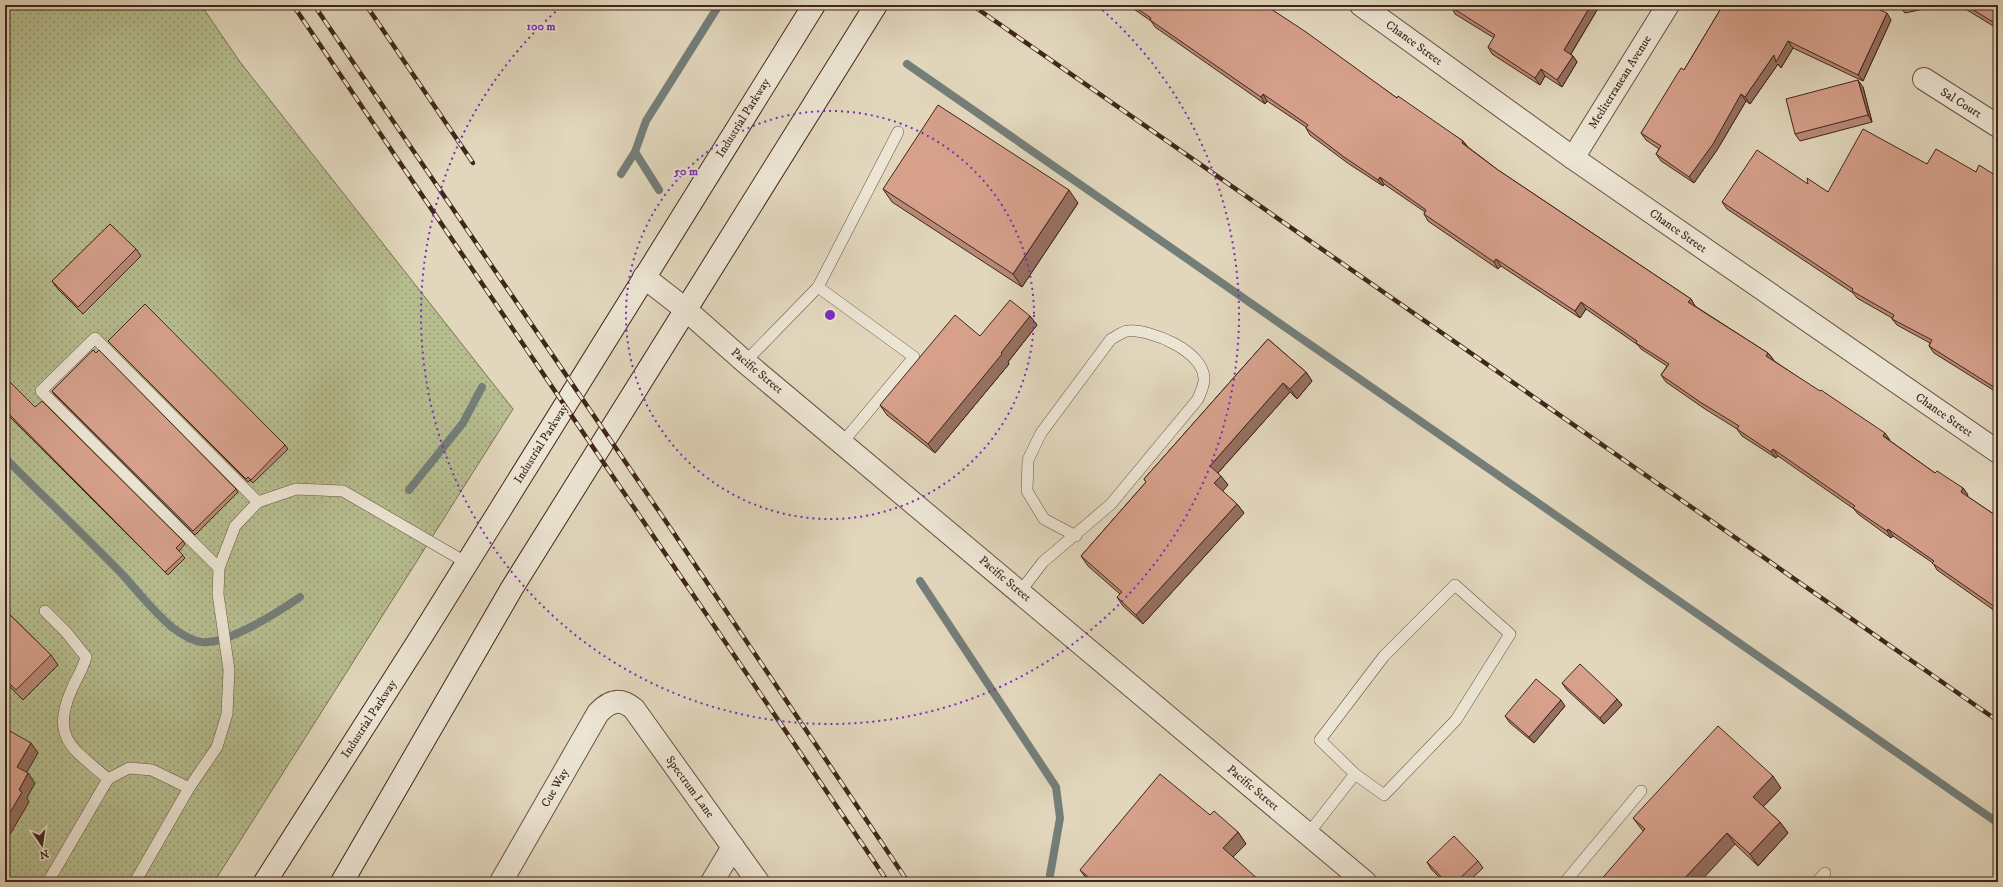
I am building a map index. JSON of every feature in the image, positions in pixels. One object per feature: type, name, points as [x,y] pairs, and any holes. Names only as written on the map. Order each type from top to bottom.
[{"type":"street","name":"Industrial Parkway","points":[[264,882],[467,563],[814,5]]},
{"type":"street","points":[[342,882],[512,588],[876,5]]},
{"type":"street","name":"Chance Street","points":[[1361,5],[1573,158],[1998,452]]},
{"type":"street","name":"Mediterranean Avenue","points":[[1573,158],[1668,5]]},
{"type":"street","name":"Sal Court","points":[[1924,79],[1998,126]]},
{"type":"street","name":"Pacific Street","points":[[644,277],[685,309],[745,362],[1365,882]]},
{"type":"street","name":"Spectrum Lane","points":[[615,702],[626,702],[634,709],[758,882]]},
{"type":"street","name":"Cue Way","points":[[500,882],[598,713],[605,705],[615,702]]},
{"type":"street","points":[[712,882],[733,847]]},
{"type":"lane","points":[[745,362],[818,287],[898,132]]},
{"type":"lane","points":[[818,287],[914,357],[842,443]]},
{"type":"lane","points":[[1020,592],[1043,562],[1076,536],[1111,504],[1198,399],[1204,378],[1198,362],[1180,346],[1151,334],[1127,331],[1111,339],[1041,433],[1028,460],[1027,491],[1044,519],[1076,536]]},
{"type":"lane","points":[[219,568],[41,391],[94,338],[258,502]]},
{"type":"lane","points":[[135,882],[189,788],[217,747],[227,714],[229,670],[218,594],[219,568],[235,526],[258,502],[296,488],[342,491],[467,563]]},
{"type":"lane","points":[[1455,585],[1510,634],[1456,720],[1384,795],[1355,774],[1320,740],[1384,656],[1455,585]]},
{"type":"lane","points":[[45,611],[66,632],[86,657],[64,708],[62,726],[65,736],[72,747],[108,779]]},
{"type":"lane","points":[[48,882],[108,779],[129,768],[152,770],[189,788]]},
{"type":"lane","points":[[1308,834],[1355,774]]},
{"type":"lane","points":[[1565,882],[1641,791]]},
{"type":"lane","points":[[1817,882],[1825,873]]},
{"type":"green space","points":[[5,5],[201,5],[240,62],[513,409],[214,882],[5,882]]},
{"type":"building","points":[[1132,5],[1265,5],[1306,32],[1397,98],[1398,96],[1463,141],[1462,143],[1498,170],[1691,299],[1688,302],[1768,353],[1766,356],[1820,391],[1821,390],[1885,433],[1883,436],[1935,473],[1937,471],[1963,488],[1961,492],[1998,517],[1998,609],[1932,563],[1934,561],[1888,529],[1887,531],[1853,508],[1855,506],[1773,449],[1771,452],[1737,429],[1739,426],[1700,402],[1661,375],[1669,364],[1636,343],[1637,341],[1581,302],[1575,311],[1496,259],[1494,262],[1424,214],[1426,210],[1380,177],[1378,180],[1344,157],[1306,128],[1308,125],[1263,94],[1261,97],[1150,20],[1151,18]]},
{"type":"building","points":[[1452,5],[1591,5],[1564,50],[1573,56],[1557,80],[1541,69],[1535,78],[1488,47],[1495,35],[1451,7]]},
{"type":"building","points":[[1723,5],[1869,5],[1887,13],[1858,75],[1788,41],[1776,62],[1774,55],[1745,97],[1741,94],[1713,144],[1689,177],[1656,154],[1661,146],[1641,133],[1681,68],[1684,70]]},
{"type":"building","points":[[1965,5],[1998,5],[1998,25]]},
{"type":"building","points":[[1858,80],[1868,115],[1795,134],[1786,99]]},
{"type":"building","points":[[938,105],[1069,190],[1013,274],[883,189]]},
{"type":"building","points":[[1863,129],[1927,164],[1936,149],[1976,172],[1979,165],[1998,177],[1997,389],[1929,346],[1932,340],[1892,319],[1894,315],[1852,291],[1853,289],[1722,202],[1757,150],[1808,184],[1807,178],[1828,192]]},
{"type":"building","points":[[110,224],[136,249],[78,307],[52,281]]},
{"type":"building","points":[[1010,300],[1030,316],[1001,353],[1002,354],[928,444],[880,405],[955,315],[980,336]]},
{"type":"building","points":[[145,304],[285,445],[251,480],[248,477],[246,479],[108,341]]},
{"type":"building","points":[[1268,339],[1306,372],[1290,389],[1283,383],[1210,466],[1221,476],[1214,483],[1237,504],[1136,615],[1117,597],[1122,592],[1081,556],[1146,482],[1144,479]]},
{"type":"building","points":[[93,350],[96,353],[99,350],[236,489],[193,531],[52,391]]},
{"type":"building","points":[[5,377],[35,407],[42,401],[183,541],[176,548],[183,555],[165,572],[5,410]]},
{"type":"building","points":[[5,610],[51,655],[16,690],[5,679]]},
{"type":"building","points":[[1580,664],[1617,699],[1600,718],[1562,683]]},
{"type":"building","points":[[1536,679],[1561,700],[1529,737],[1505,716]]},
{"type":"building","points":[[1718,726],[1773,776],[1753,797],[1780,822],[1750,854],[1727,833],[1681,882],[1599,882],[1645,829],[1633,818]]},
{"type":"building","points":[[10,731],[31,743],[17,767],[28,773],[19,790],[22,792],[5,821],[5,739]]},
{"type":"building","points":[[1160,774],[1210,815],[1214,811],[1238,832],[1223,848],[1259,880],[1258,882],[1094,882],[1080,870]]},
{"type":"building","points":[[1454,836],[1478,861],[1456,882],[1446,882],[1427,862]]},
{"type":"waterway","points":[[659,190],[635,152],[646,121],[719,5]]},
{"type":"waterway","points":[[907,64],[1998,823]]},
{"type":"waterway","points":[[621,174],[635,152]]},
{"type":"waterway","points":[[409,490],[463,423],[482,387]]},
{"type":"waterway","points":[[5,458],[94,545],[159,616],[173,628],[191,639],[202,642],[213,642],[239,633],[300,597]]},
{"type":"waterway","points":[[920,581],[1056,787],[1060,818],[1050,875]]},
{"type":"railway","points":[[293,5],[888,882]]},
{"type":"railway","points":[[314,5],[671,529],[908,882]]},
{"type":"railway","points":[[366,5],[473,163]]},
{"type":"railway","points":[[972,5],[1998,721]]}]
